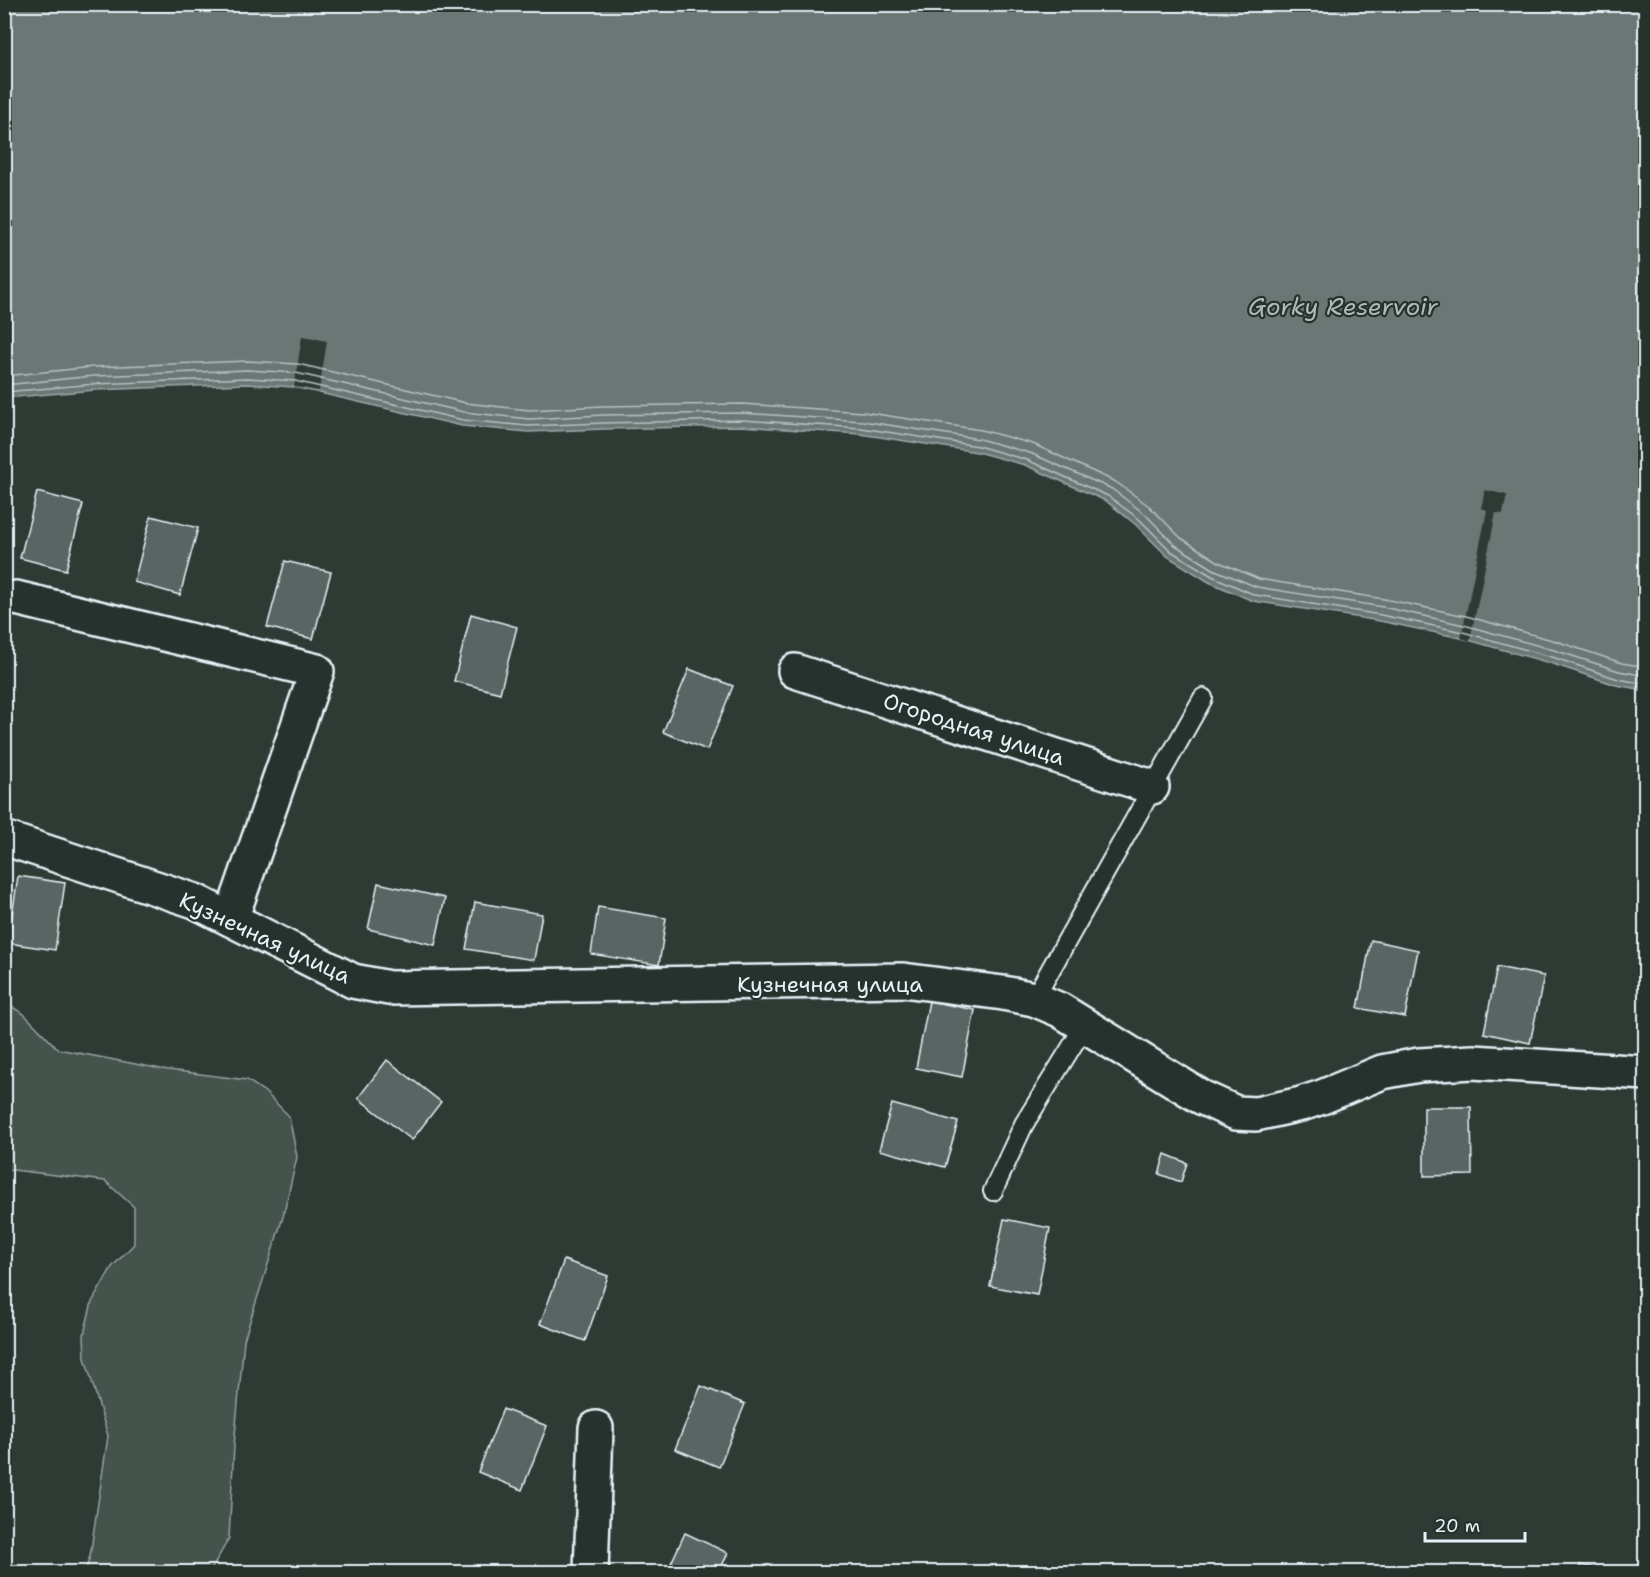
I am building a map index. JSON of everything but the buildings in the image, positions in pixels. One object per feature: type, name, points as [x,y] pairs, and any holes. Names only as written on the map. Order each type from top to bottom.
[{"type":"street","points":[[16,598],[317,671],[231,919]]},
{"type":"street","name":"Огородная улица","points":[[795,671],[1152,787]]},
{"type":"street","name":"Кузнечная улица","points":[[4,838],[195,901],[353,981],[389,988],[903,981],[1034,999],[1060,1010],[1201,1097],[1236,1113],[1256,1114],[1301,1104],[1322,1098],[1382,1072],[1419,1065],[1473,1062],[1646,1073]]},
{"type":"street","points":[[591,1572],[596,1428]]},
{"type":"lane","points":[[1034,999],[1203,698]]},
{"type":"lane","points":[[993,1191],[1024,1124],[1085,1025]]},
{"type":"shaded area","points":[[4,1002],[24,1014],[58,1049],[161,1069],[247,1080],[265,1092],[289,1116],[297,1157],[283,1217],[244,1340],[234,1446],[229,1538],[210,1572],[85,1572],[90,1556],[108,1436],[85,1358],[84,1334],[92,1302],[112,1267],[134,1244],[134,1207],[105,1181],[5,1169]]},
{"type":"water","name":"Gorky Reservoir","points":[[4,5],[1645,5],[1645,690],[1616,685],[1550,663],[1461,638],[1380,621],[1253,601],[1209,582],[1167,556],[1135,524],[1106,501],[1025,465],[977,452],[860,434],[741,426],[528,432],[462,426],[294,387],[247,384],[95,390],[5,398]]},
{"type":"pier","points":[[302,336],[327,341],[319,391],[294,387]]},
{"type":"pier","points":[[1485,490],[1507,495],[1503,514],[1496,513],[1470,641],[1461,638],[1487,510],[1481,508]]}]
